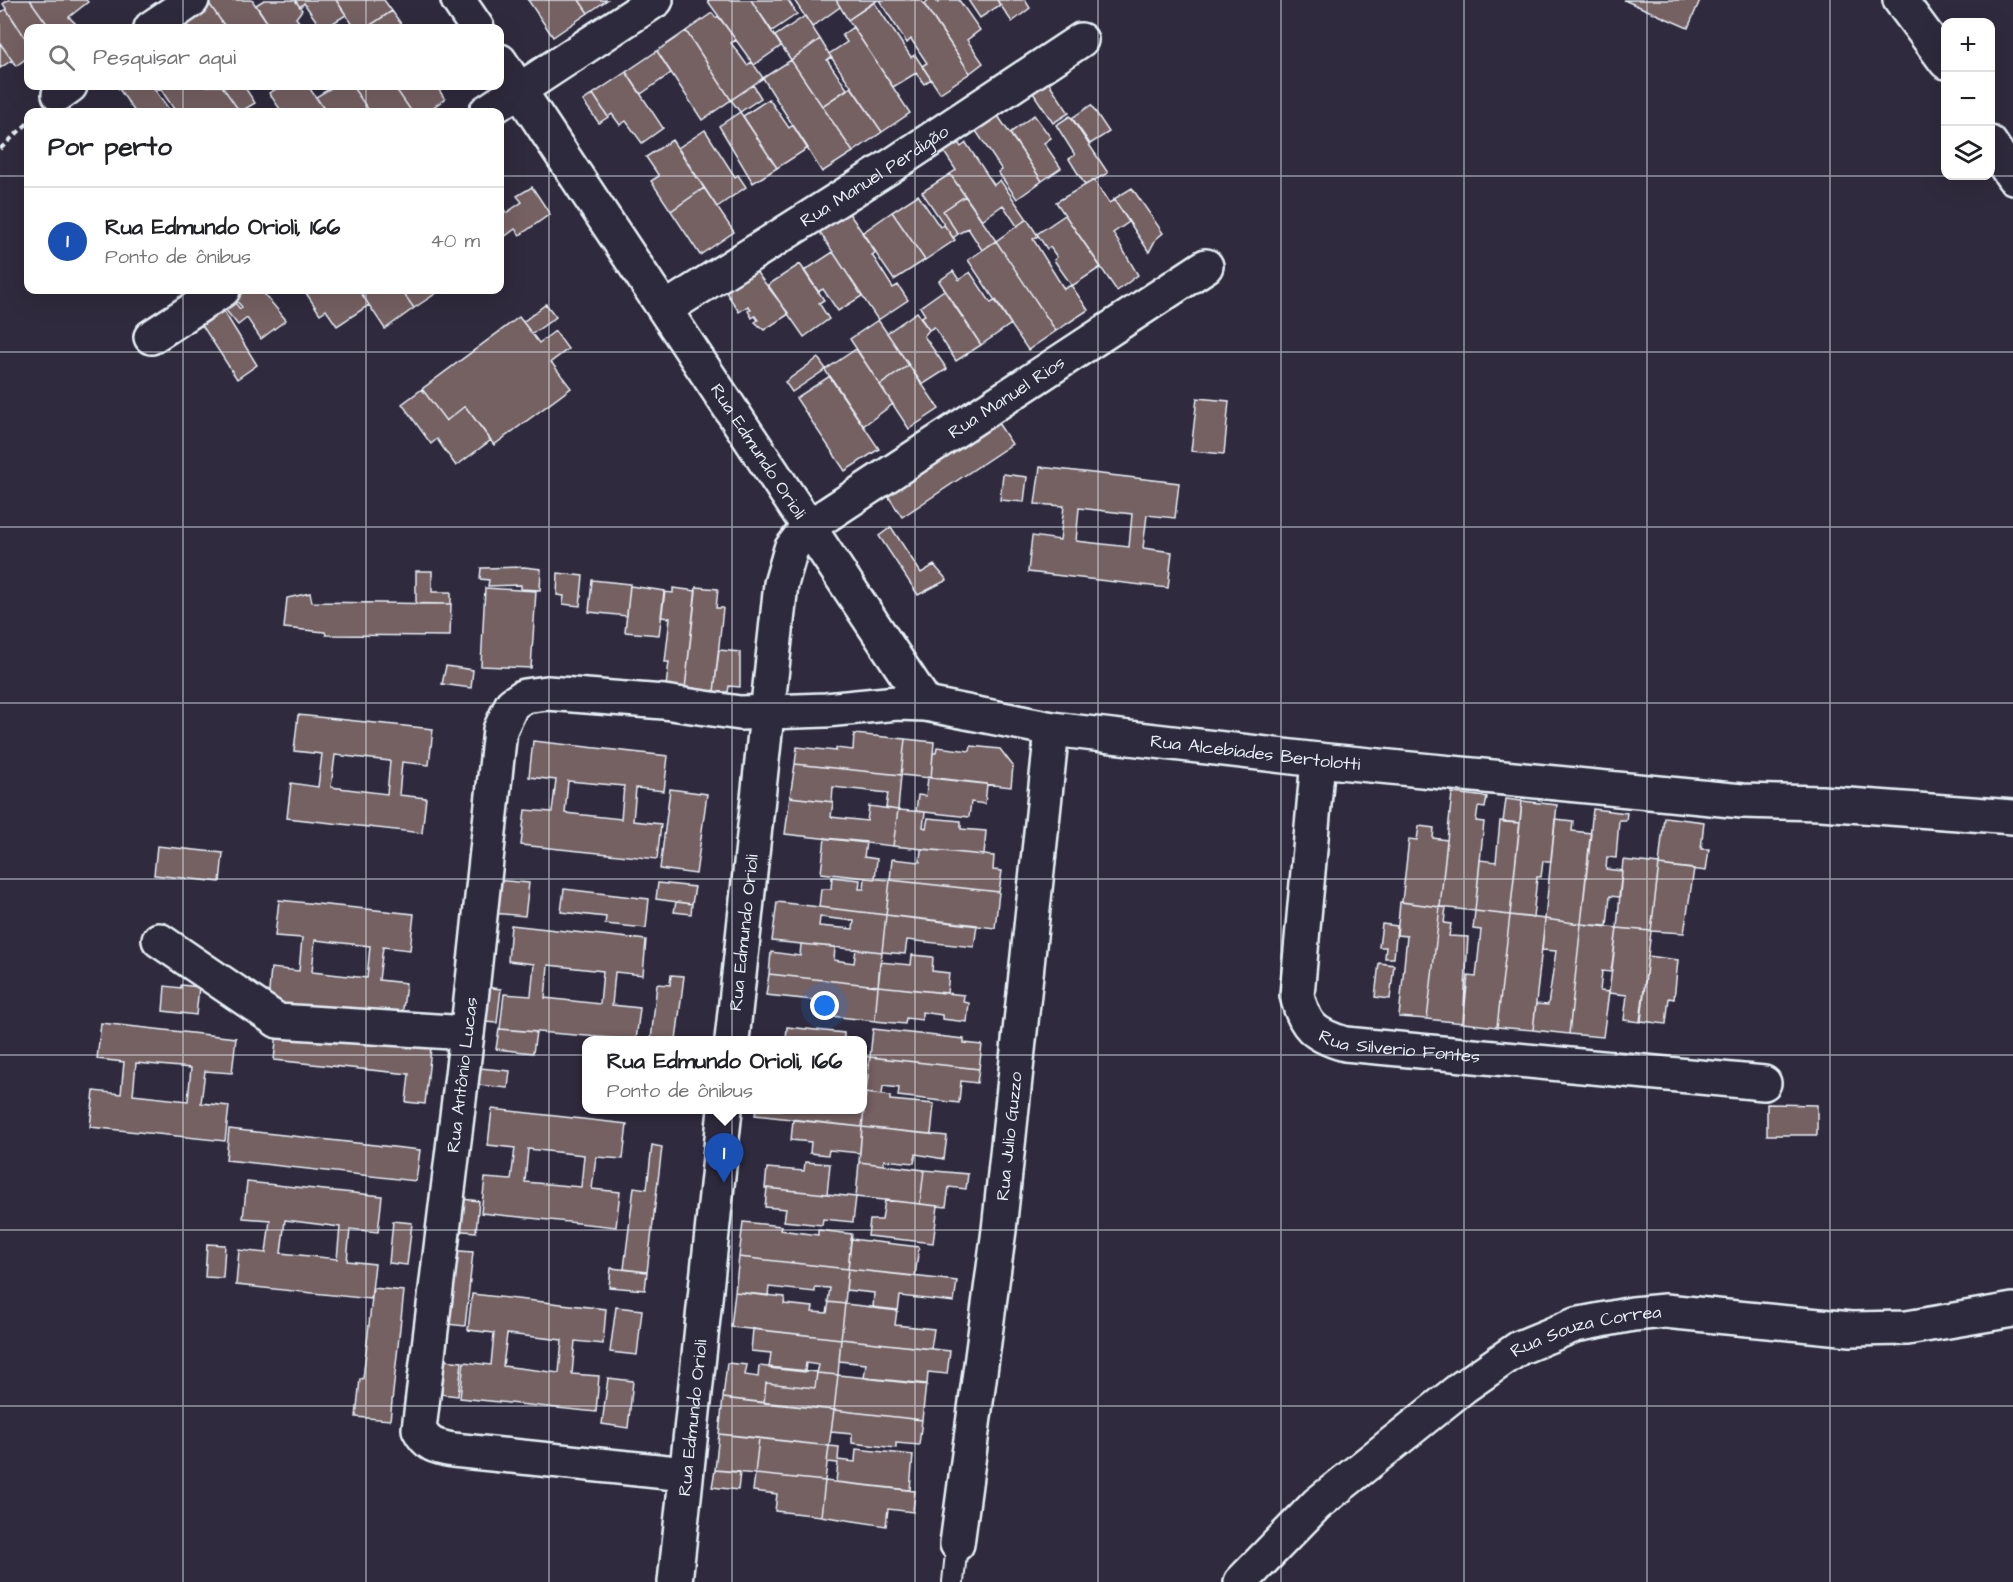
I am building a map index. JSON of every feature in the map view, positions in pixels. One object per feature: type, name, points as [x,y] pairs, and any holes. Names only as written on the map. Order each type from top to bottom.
[{"type":"street","points":[[157,24],[192,0]]},
{"type":"street","points":[[458,0],[474,24]]},
{"type":"street","points":[[492,108],[656,0]]},
{"type":"street","points":[[1900,0],[1941,55]]},
{"type":"street","name":"Rua Manuel Perdigão","points":[[665,309],[894,164],[1081,40]]},
{"type":"street","name":"Rua Edmundo Orioli","points":[[504,67],[807,528],[791,549],[781,584],[733,1036]]},
{"type":"street","points":[[1995,150],[2013,177]]},
{"type":"street","name":"Rua Manuel Rios","points":[[807,528],[1206,266]]},
{"type":"street","points":[[151,337],[217,294]]},
{"type":"street","points":[[807,528],[927,705]]},
{"type":"street","name":"Rua Antônio Lucas","points":[[686,1474],[453,1450],[433,1446],[424,1439],[419,1429],[500,730],[512,704],[524,696],[547,693],[768,713]]},
{"type":"street","name":"Rua Alcebíades Bertolotti","points":[[768,713],[897,703],[927,705],[1052,729],[1318,760],[1742,801],[1821,803],[2013,817]]},
{"type":"street","name":"Rua Julio Guzzo","points":[[957,1544],[999,1230],[1052,729]]},
{"type":"street","name":"Rua Silverio Fontes","points":[[1318,760],[1297,994],[1300,1011],[1308,1025],[1323,1038],[1345,1044],[1764,1083]]},
{"type":"street","points":[[159,940],[278,1021],[466,1033]]},
{"type":"street","name":"Rua Edmundo Orioli","points":[[675,1582],[725,1114]]},
{"type":"street","name":"Rua Souza Correa","points":[[1241,1582],[1317,1504],[1463,1387],[1519,1348],[1575,1325],[1633,1314],[1665,1311],[1851,1329],[1908,1328],[2013,1310]]},
{"type":"lane","points":[[953,1582],[957,1544]]},
{"type":"path","points":[[0,149],[24,127]]},
{"type":"building","points":[[8,0],[30,0],[47,24],[24,24],[24,36],[3,4]]},
{"type":"building","points":[[30,0],[86,0],[88,2],[69,17],[76,24],[47,24]]},
{"type":"building","points":[[211,0],[252,0],[268,24],[223,24],[208,2]]},
{"type":"building","points":[[264,0],[295,0],[302,10],[296,18],[301,24],[268,24],[256,5]]},
{"type":"building","points":[[295,0],[336,0],[346,15],[331,24],[318,24],[304,3],[300,7]]},
{"type":"building","points":[[336,0],[384,0],[392,11],[372,24],[352,24]]},
{"type":"building","points":[[528,0],[579,0],[588,13],[553,37]]},
{"type":"building","points":[[579,0],[607,0],[588,13]]},
{"type":"building","points":[[707,0],[751,0],[781,46],[754,65]]},
{"type":"building","points":[[751,0],[788,0],[797,14],[772,31]]},
{"type":"building","points":[[794,0],[836,0],[840,7],[812,27]]},
{"type":"building","points":[[836,0],[878,0],[848,20]]},
{"type":"building","points":[[879,0],[921,0],[970,73],[940,93],[922,66],[927,63],[911,39],[907,43]]},
{"type":"building","points":[[929,0],[935,0],[938,3],[942,0],[959,0],[980,30],[967,40],[983,63],[970,73],[924,4]]},
{"type":"building","points":[[968,0],[997,0],[1000,5],[980,18]]},
{"type":"building","points":[[997,0],[1025,0],[1030,8],[1012,22]]},
{"type":"building","points":[[1624,0],[1700,0],[1688,28]]},
{"type":"building","points":[[208,2],[223,24],[181,24],[179,22]]},
{"type":"building","points":[[874,2],[911,57],[915,55],[931,79],[924,84],[916,73],[893,87],[848,20]]},
{"type":"building","points":[[6,9],[24,36],[24,60],[16,66],[0,43],[0,13]]},
{"type":"building","points":[[392,11],[401,24],[372,24]]},
{"type":"building","points":[[712,13],[716,18],[718,16],[736,40],[731,43],[747,65],[752,62],[763,78],[731,100],[686,31]]},
{"type":"building","points":[[805,16],[820,39],[791,60],[775,36]]},
{"type":"building","points":[[853,27],[910,113],[882,132],[829,54],[847,42],[842,35]]},
{"type":"building","points":[[686,31],[731,100],[702,120],[657,51]]},
{"type":"building","points":[[820,39],[831,57],[827,60],[847,89],[822,106],[791,60]]},
{"type":"building","points":[[0,43],[12,60],[0,68]]},
{"type":"building","points":[[657,51],[671,73],[641,94],[626,72]]},
{"type":"building","points":[[791,60],[853,152],[822,172],[763,78]]},
{"type":"building","points":[[626,72],[663,128],[642,143],[626,121],[620,125],[612,114],[608,117],[593,94]]},
{"type":"building","points":[[1045,77],[1069,113],[1053,123],[1029,87]]},
{"type":"building","points":[[753,85],[761,98],[740,112],[731,100]]},
{"type":"building","points":[[851,87],[882,132],[853,152],[822,106]]},
{"type":"building","points":[[120,90],[155,90],[168,108],[132,108]]},
{"type":"building","points":[[161,90],[225,90],[237,108],[173,108]]},
{"type":"building","points":[[225,90],[247,90],[255,103],[247,108],[237,108]]},
{"type":"building","points":[[274,90],[311,90],[323,108],[279,108],[269,93]]},
{"type":"building","points":[[327,90],[355,90],[367,108],[323,108],[316,97]]},
{"type":"building","points":[[355,90],[397,90],[409,108],[367,108]]},
{"type":"building","points":[[397,90],[439,90],[445,99],[432,108],[409,108]]},
{"type":"building","points":[[593,94],[608,117],[599,123],[583,101]]},
{"type":"building","points":[[769,99],[789,128],[793,125],[808,148],[777,168],[743,116]]},
{"type":"building","points":[[1091,105],[1109,132],[1090,144],[1072,118]]},
{"type":"building","points":[[740,112],[777,168],[753,183],[719,126]]},
{"type":"building","points":[[1034,115],[1051,138],[1044,143],[1061,168],[1042,181],[1010,133]]},
{"type":"building","points":[[998,116],[1042,181],[1017,199],[998,172],[1002,170],[976,131]]},
{"type":"building","points":[[1070,116],[1108,173],[1085,185],[1069,159],[1075,155],[1056,125]]},
{"type":"building","points":[[705,130],[735,177],[738,175],[746,187],[717,207],[678,148]]},
{"type":"building","points":[[954,137],[961,147],[966,143],[994,185],[1000,180],[1027,219],[1017,226],[1003,205],[982,220],[950,174],[956,170],[940,146]]},
{"type":"building","points":[[672,140],[704,188],[671,211],[651,181],[659,176],[646,157]]},
{"type":"building","points":[[950,174],[965,196],[943,211],[958,234],[953,238],[922,192]]},
{"type":"building","points":[[1094,180],[1109,203],[1114,200],[1129,222],[1113,233],[1138,275],[1117,291],[1056,202]]},
{"type":"building","points":[[532,187],[550,214],[520,235],[515,229],[504,237],[504,210],[506,213],[522,202],[517,196]]},
{"type":"building","points":[[704,188],[734,232],[700,255],[671,211]]},
{"type":"building","points":[[1132,188],[1163,233],[1156,239],[1149,252],[1114,199]]},
{"type":"building","points":[[918,195],[940,227],[944,225],[955,240],[925,260],[892,212]]},
{"type":"building","points":[[965,196],[996,241],[982,250],[968,228],[958,234],[943,211]]},
{"type":"building","points":[[846,209],[876,252],[872,255],[893,288],[898,285],[908,300],[878,320],[817,228]]},
{"type":"building","points":[[892,212],[925,260],[894,280],[862,233]]},
{"type":"building","points":[[1065,215],[1101,267],[1072,286],[1054,260],[1057,257],[1050,247],[1047,249],[1037,234]]},
{"type":"building","points":[[1027,219],[1038,236],[1033,239],[1064,289],[1071,285],[1088,310],[1056,331],[996,241]]},
{"type":"building","points":[[996,241],[1056,331],[1028,350],[968,260]]},
{"type":"building","points":[[833,252],[862,296],[838,311],[823,289],[818,292],[804,271]]},
{"type":"building","points":[[800,264],[824,300],[819,303],[829,319],[804,337],[768,285]]},
{"type":"building","points":[[754,269],[789,314],[764,330],[755,322],[758,320],[755,316],[752,318],[748,311],[751,309],[748,306],[739,312],[724,289]]},
{"type":"building","points":[[953,271],[959,280],[970,272],[991,303],[996,300],[1011,324],[981,345],[939,281]]},
{"type":"building","points":[[944,290],[981,345],[956,361],[934,327],[929,330],[920,318],[925,315],[920,307]]},
{"type":"building","points":[[242,294],[264,294],[286,320],[261,339],[247,318],[238,325],[224,308],[233,300],[240,309],[242,307],[235,299]]},
{"type":"building","points":[[307,294],[362,294],[369,305],[337,326],[326,310],[320,314]]},
{"type":"building","points":[[362,294],[404,294],[414,308],[385,329]]},
{"type":"building","points":[[404,294],[435,294],[414,308]]},
{"type":"building","points":[[546,304],[556,317],[532,334],[523,322]]},
{"type":"building","points":[[220,305],[257,365],[237,379],[198,319]]},
{"type":"building","points":[[917,312],[929,330],[924,336],[947,369],[922,385],[887,333]]},
{"type":"building","points":[[519,317],[539,343],[555,331],[568,349],[551,362],[571,388],[494,445],[465,406],[446,421],[422,389]]},
{"type":"building","points":[[878,320],[909,365],[880,385],[850,339]]},
{"type":"building","points":[[856,349],[893,404],[863,426],[825,370]]},
{"type":"building","points":[[818,358],[826,369],[792,392],[785,382]]},
{"type":"building","points":[[909,365],[939,409],[909,429],[880,385]]},
{"type":"building","points":[[830,376],[879,449],[845,471],[796,398]]},
{"type":"building","points":[[422,389],[446,421],[465,406],[491,440],[456,466],[437,439],[431,444],[402,404]]},
{"type":"building","points":[[1197,398],[1229,401],[1224,454],[1191,451]]},
{"type":"building","points":[[996,420],[1012,444],[902,517],[886,493]]},
{"type":"building","points":[[1040,467],[1179,483],[1175,518],[1147,515],[1143,548],[1172,552],[1168,588],[1028,572],[1032,536],[1060,540],[1064,506],[1035,504]],"holes":[[[1079,508],[1132,514],[1129,547],[1076,541]]]},
{"type":"building","points":[[1003,474],[1027,477],[1024,502],[1000,500]]},
{"type":"building","points":[[891,527],[921,573],[934,565],[947,580],[918,595],[879,536]]},
{"type":"building","points":[[481,568],[541,569],[540,590],[521,589],[521,585],[488,586],[489,580],[480,579]]},
{"type":"building","points":[[416,571],[432,571],[432,592],[451,592],[451,604],[416,604]]},
{"type":"building","points":[[558,573],[583,576],[580,606],[563,604],[564,596],[557,595]]},
{"type":"building","points":[[592,580],[630,584],[627,616],[589,612]]},
{"type":"building","points":[[630,586],[665,591],[659,635],[625,632]]},
{"type":"building","points":[[696,587],[718,589],[716,608],[723,608],[714,692],[685,689]]},
{"type":"building","points":[[485,588],[536,591],[531,668],[481,666]]},
{"type":"building","points":[[673,588],[696,591],[685,689],[666,686],[669,662],[665,662],[670,618],[661,617],[664,592],[673,593]]},
{"type":"building","points":[[310,593],[312,602],[451,604],[450,636],[326,635],[325,632],[284,628],[287,598]]},
{"type":"building","points":[[719,650],[740,652],[740,687],[729,686],[728,692],[714,692]]},
{"type":"building","points":[[446,666],[473,670],[471,688],[442,684]]},
{"type":"building","points":[[298,715],[433,729],[429,765],[402,762],[399,795],[426,798],[422,833],[287,818],[291,783],[318,787],[322,754],[294,751]],"holes":[[[335,755],[390,761],[387,794],[331,787]]]},
{"type":"building","points":[[854,734],[905,739],[901,775],[795,764],[797,747],[836,751],[836,748],[853,750]]},
{"type":"building","points":[[905,739],[934,742],[931,778],[901,775]]},
{"type":"building","points":[[533,741],[668,756],[664,791],[636,788],[633,821],[661,824],[657,859],[521,845],[525,810],[552,812],[556,780],[529,777]],"holes":[[[568,781],[624,786],[621,819],[565,813]]]},
{"type":"building","points":[[971,746],[1000,749],[1013,766],[1011,787],[931,778],[933,753],[936,753],[937,747],[970,751]]},
{"type":"building","points":[[795,764],[901,775],[898,810],[886,808],[888,793],[833,787],[832,802],[790,797]]},
{"type":"building","points":[[928,777],[987,784],[985,804],[971,802],[969,817],[916,811],[918,795],[926,796]]},
{"type":"building","points":[[670,789],[707,794],[696,874],[660,869]]},
{"type":"building","points":[[1452,793],[1487,797],[1485,808],[1478,807],[1476,821],[1484,822],[1475,911],[1440,907]]},
{"type":"building","points":[[790,797],[833,802],[831,817],[867,821],[869,806],[898,810],[893,846],[785,834]]},
{"type":"building","points":[[1506,799],[1522,801],[1520,823],[1503,822]]},
{"type":"building","points":[[1522,801],[1557,805],[1551,861],[1543,861],[1541,877],[1537,877],[1533,918],[1510,915]]},
{"type":"building","points":[[1593,809],[1627,813],[1626,820],[1619,820],[1616,858],[1607,857],[1606,869],[1622,871],[1619,897],[1610,896],[1607,926],[1581,924]]},
{"type":"building","points":[[898,810],[925,812],[923,827],[926,828],[928,818],[961,821],[961,829],[986,831],[984,855],[893,846]]},
{"type":"building","points":[[1664,817],[1704,822],[1701,849],[1709,849],[1706,871],[1659,865]]},
{"type":"building","points":[[1555,819],[1573,821],[1572,831],[1591,833],[1581,924],[1545,919]]},
{"type":"building","points":[[1500,821],[1520,823],[1510,915],[1475,911],[1480,860],[1496,862]]},
{"type":"building","points":[[1419,826],[1434,828],[1433,838],[1447,840],[1440,907],[1402,902],[1409,839],[1417,840]]},
{"type":"building","points":[[825,838],[866,842],[864,857],[877,859],[875,879],[821,873]]},
{"type":"building","points":[[157,846],[223,853],[220,882],[154,875]]},
{"type":"building","points":[[921,849],[994,856],[993,870],[1002,871],[999,892],[890,880],[892,859],[920,862]]},
{"type":"building","points":[[1623,860],[1659,864],[1651,931],[1617,928]]},
{"type":"building","points":[[1659,865],[1694,869],[1684,933],[1651,931]]},
{"type":"building","points":[[832,877],[860,880],[859,889],[864,889],[865,878],[890,880],[886,915],[819,907],[821,889],[831,889]]},
{"type":"building","points":[[495,880],[529,883],[525,916],[492,913]]},
{"type":"building","points":[[890,880],[999,892],[995,928],[886,915]]},
{"type":"building","points":[[658,883],[695,887],[692,904],[656,899]]},
{"type":"building","points":[[564,889],[649,899],[646,928],[605,924],[606,917],[561,912]]},
{"type":"building","points":[[279,900],[414,914],[410,950],[383,947],[379,980],[406,983],[402,1018],[268,1003],[271,968],[299,971],[302,938],[275,936]],"holes":[[[315,940],[370,946],[367,978],[312,972]]]},
{"type":"building","points":[[676,902],[692,904],[691,914],[674,912]]},
{"type":"building","points":[[777,902],[886,915],[882,952],[772,941]],"holes":[[[820,917],[854,921],[853,929],[819,926]]]},
{"type":"building","points":[[1400,902],[1440,907],[1427,1019],[1399,1017],[1407,936],[1397,935]]},
{"type":"building","points":[[1440,907],[1446,907],[1444,923],[1451,924],[1449,936],[1468,937],[1463,1023],[1427,1019]]},
{"type":"building","points":[[1475,911],[1510,915],[1497,1027],[1463,1023],[1468,976],[1476,977],[1481,930],[1473,929]]},
{"type":"building","points":[[886,915],[977,925],[974,947],[907,940],[905,954],[882,952]]},
{"type":"building","points":[[1510,915],[1545,919],[1533,1030],[1497,1027]]},
{"type":"building","points":[[1545,919],[1581,924],[1569,1034],[1533,1030],[1536,1004],[1548,1005],[1556,951],[1542,950]]},
{"type":"building","points":[[1382,924],[1397,926],[1394,958],[1385,958],[1386,947],[1379,947]]},
{"type":"building","points":[[1581,924],[1617,928],[1611,972],[1602,971],[1600,991],[1609,992],[1603,1037],[1569,1034]]},
{"type":"building","points":[[511,925],[646,940],[643,975],[615,972],[612,1005],[640,1008],[636,1036],[587,1036],[500,1029],[504,994],[531,996],[534,964],[508,961]],"holes":[[[548,965],[603,971],[600,1004],[545,998]]]},
{"type":"building","points":[[1617,928],[1651,931],[1640,1022],[1624,1020],[1627,995],[1609,993]]},
{"type":"building","points":[[801,944],[835,947],[834,960],[854,963],[856,949],[882,952],[878,986],[769,974],[771,952],[800,956]]},
{"type":"building","points":[[912,955],[933,957],[932,971],[949,973],[947,993],[878,986],[880,962],[911,965]]},
{"type":"building","points":[[1648,956],[1678,960],[1674,999],[1669,998],[1666,1024],[1641,1021]]},
{"type":"building","points":[[1379,963],[1394,965],[1390,999],[1375,997]]},
{"type":"building","points":[[769,974],[878,986],[875,1021],[831,1016],[832,1002],[766,995]]},
{"type":"building","points":[[671,975],[684,976],[676,1036],[651,1036],[657,984],[670,985]]},
{"type":"building","points":[[181,985],[199,987],[196,1015],[163,1011],[165,986],[181,988]]},
{"type":"building","points":[[476,986],[501,989],[497,1023],[472,1021]]},
{"type":"building","points":[[878,986],[964,995],[963,1002],[969,1003],[967,1022],[942,1019],[942,1015],[922,1012],[922,1020],[906,1018],[905,1024],[875,1021]]},
{"type":"building","points":[[101,1023],[236,1038],[232,1073],[205,1071],[201,1103],[229,1106],[225,1141],[90,1127],[94,1091],[121,1094],[124,1062],[97,1059]],"holes":[[[136,1063],[191,1068],[188,1101],[133,1095]]]},
{"type":"building","points":[[278,1023],[432,1039],[425,1104],[406,1102],[409,1074],[274,1060]]},
{"type":"building","points":[[787,1027],[844,1033],[844,1036],[786,1036]]},
{"type":"building","points":[[499,1029],[536,1032],[533,1053],[496,1049]]},
{"type":"building","points":[[873,1029],[964,1039],[964,1043],[982,1045],[979,1069],[870,1057]]},
{"type":"building","points":[[867,1057],[870,1057],[867,1084]]},
{"type":"building","points":[[870,1057],[979,1069],[977,1083],[961,1081],[959,1103],[898,1096],[899,1088],[883,1086],[882,1095],[867,1093]]},
{"type":"building","points":[[480,1068],[510,1071],[508,1088],[478,1085]]},
{"type":"building","points":[[867,1093],[890,1096],[890,1100],[934,1104],[931,1134],[862,1127],[864,1114],[867,1114]]},
{"type":"building","points":[[1767,1104],[1817,1105],[1817,1135],[1767,1135]]},
{"type":"building","points":[[492,1109],[627,1124],[623,1159],[596,1157],[592,1189],[620,1192],[616,1227],[481,1213],[485,1178],[511,1180],[515,1148],[488,1145]],"holes":[[[528,1149],[584,1155],[581,1187],[525,1182]]]},
{"type":"building","points":[[755,1114],[864,1114],[862,1127]]},
{"type":"building","points":[[793,1120],[862,1127],[860,1153],[829,1150],[828,1155],[810,1153],[811,1142],[791,1140]]},
{"type":"building","points":[[862,1127],[947,1136],[944,1159],[916,1154],[914,1163],[884,1160],[884,1165],[859,1162]]},
{"type":"building","points":[[229,1129],[420,1150],[416,1181],[226,1160]]},
{"type":"building","points":[[652,1145],[662,1147],[647,1272],[624,1269],[634,1187],[647,1189]]},
{"type":"building","points":[[805,1162],[830,1164],[827,1194],[765,1188],[767,1168],[804,1171]]},
{"type":"building","points":[[859,1162],[924,1170],[920,1204],[856,1197]]},
{"type":"building","points":[[924,1170],[968,1174],[966,1189],[949,1187],[946,1207],[920,1204]]},
{"type":"building","points":[[247,1182],[382,1196],[378,1232],[350,1229],[347,1261],[375,1264],[371,1299],[236,1285],[239,1250],[266,1253],[270,1220],[243,1218]],"holes":[[[285,1220],[340,1227],[337,1259],[281,1253]]]},
{"type":"building","points":[[767,1188],[856,1197],[853,1222],[823,1219],[822,1225],[784,1221],[786,1209],[765,1207]]},
{"type":"building","points":[[454,1198],[479,1201],[476,1232],[450,1230]]},
{"type":"building","points":[[885,1200],[938,1206],[933,1243],[868,1236],[870,1220],[882,1220]]},
{"type":"building","points":[[393,1221],[412,1223],[407,1265],[389,1263]]},
{"type":"building","points":[[743,1222],[781,1226],[780,1230],[818,1235],[818,1230],[852,1234],[848,1269],[739,1257]]},
{"type":"building","points":[[851,1239],[919,1247],[915,1276],[848,1269]]},
{"type":"building","points":[[207,1244],[225,1245],[223,1278],[205,1277]]},
{"type":"building","points":[[446,1250],[473,1252],[465,1326],[438,1323]]},
{"type":"building","points":[[739,1257],[848,1269],[845,1304],[828,1302],[830,1288],[815,1287],[815,1292],[769,1287],[768,1296],[735,1292]]},
{"type":"building","points":[[611,1268],[647,1272],[645,1290],[609,1287]]},
{"type":"building","points":[[848,1269],[957,1281],[954,1302],[900,1296],[898,1311],[873,1308],[874,1293],[846,1290]]},
{"type":"building","points":[[373,1288],[404,1291],[390,1420],[356,1417],[360,1379],[363,1379]]},
{"type":"building","points":[[735,1292],[785,1297],[784,1304],[813,1307],[812,1312],[827,1313],[829,1302],[845,1304],[841,1339],[731,1327]]},
{"type":"building","points":[[472,1294],[606,1309],[603,1344],[575,1341],[572,1374],[599,1376],[596,1412],[460,1398],[464,1362],[491,1365],[494,1333],[468,1330]],"holes":[[[507,1334],[562,1340],[559,1373],[503,1366]]]},
{"type":"building","points":[[845,1304],[897,1310],[895,1325],[934,1329],[931,1349],[841,1339]]},
{"type":"building","points":[[616,1307],[642,1310],[637,1355],[610,1352]]},
{"type":"building","points":[[753,1329],[841,1339],[838,1375],[817,1373],[819,1365],[806,1363],[805,1372],[769,1368],[771,1353],[751,1351]]},
{"type":"building","points":[[841,1339],[950,1351],[947,1374],[928,1372],[927,1385],[864,1378],[866,1364],[839,1361]]},
{"type":"building","points":[[434,1359],[462,1362],[458,1396],[432,1393]]},
{"type":"building","points":[[727,1363],[747,1365],[745,1375],[758,1377],[759,1366],[817,1372],[815,1388],[766,1383],[764,1403],[723,1398]]},
{"type":"building","points":[[817,1373],[838,1375],[834,1410],[764,1403],[766,1383],[815,1388]]},
{"type":"building","points":[[838,1375],[926,1384],[922,1420],[834,1410]]},
{"type":"building","points":[[608,1378],[633,1381],[628,1428],[602,1424]]},
{"type":"building","points":[[723,1398],[834,1410],[829,1446],[719,1434]]},
{"type":"building","points":[[834,1410],[922,1420],[919,1445],[896,1443],[896,1448],[852,1443],[852,1434],[831,1432]]},
{"type":"building","points":[[719,1434],[759,1438],[755,1474],[715,1470]]},
{"type":"building","points":[[759,1438],[829,1446],[825,1481],[755,1474]]},
{"type":"building","points":[[829,1446],[839,1447],[838,1460],[855,1462],[856,1449],[913,1455],[910,1490],[836,1482],[838,1463],[827,1462]]},
{"type":"building","points":[[715,1470],[740,1472],[738,1490],[712,1487]]},
{"type":"building","points":[[755,1474],[825,1481],[821,1516],[775,1511],[777,1494],[753,1491]]},
{"type":"building","points":[[825,1481],[915,1491],[913,1512],[888,1509],[886,1526],[821,1516]]},
{"type":"place","name":"Rua Edmundo Orioli, 166","points":[[724,1183]]}]
